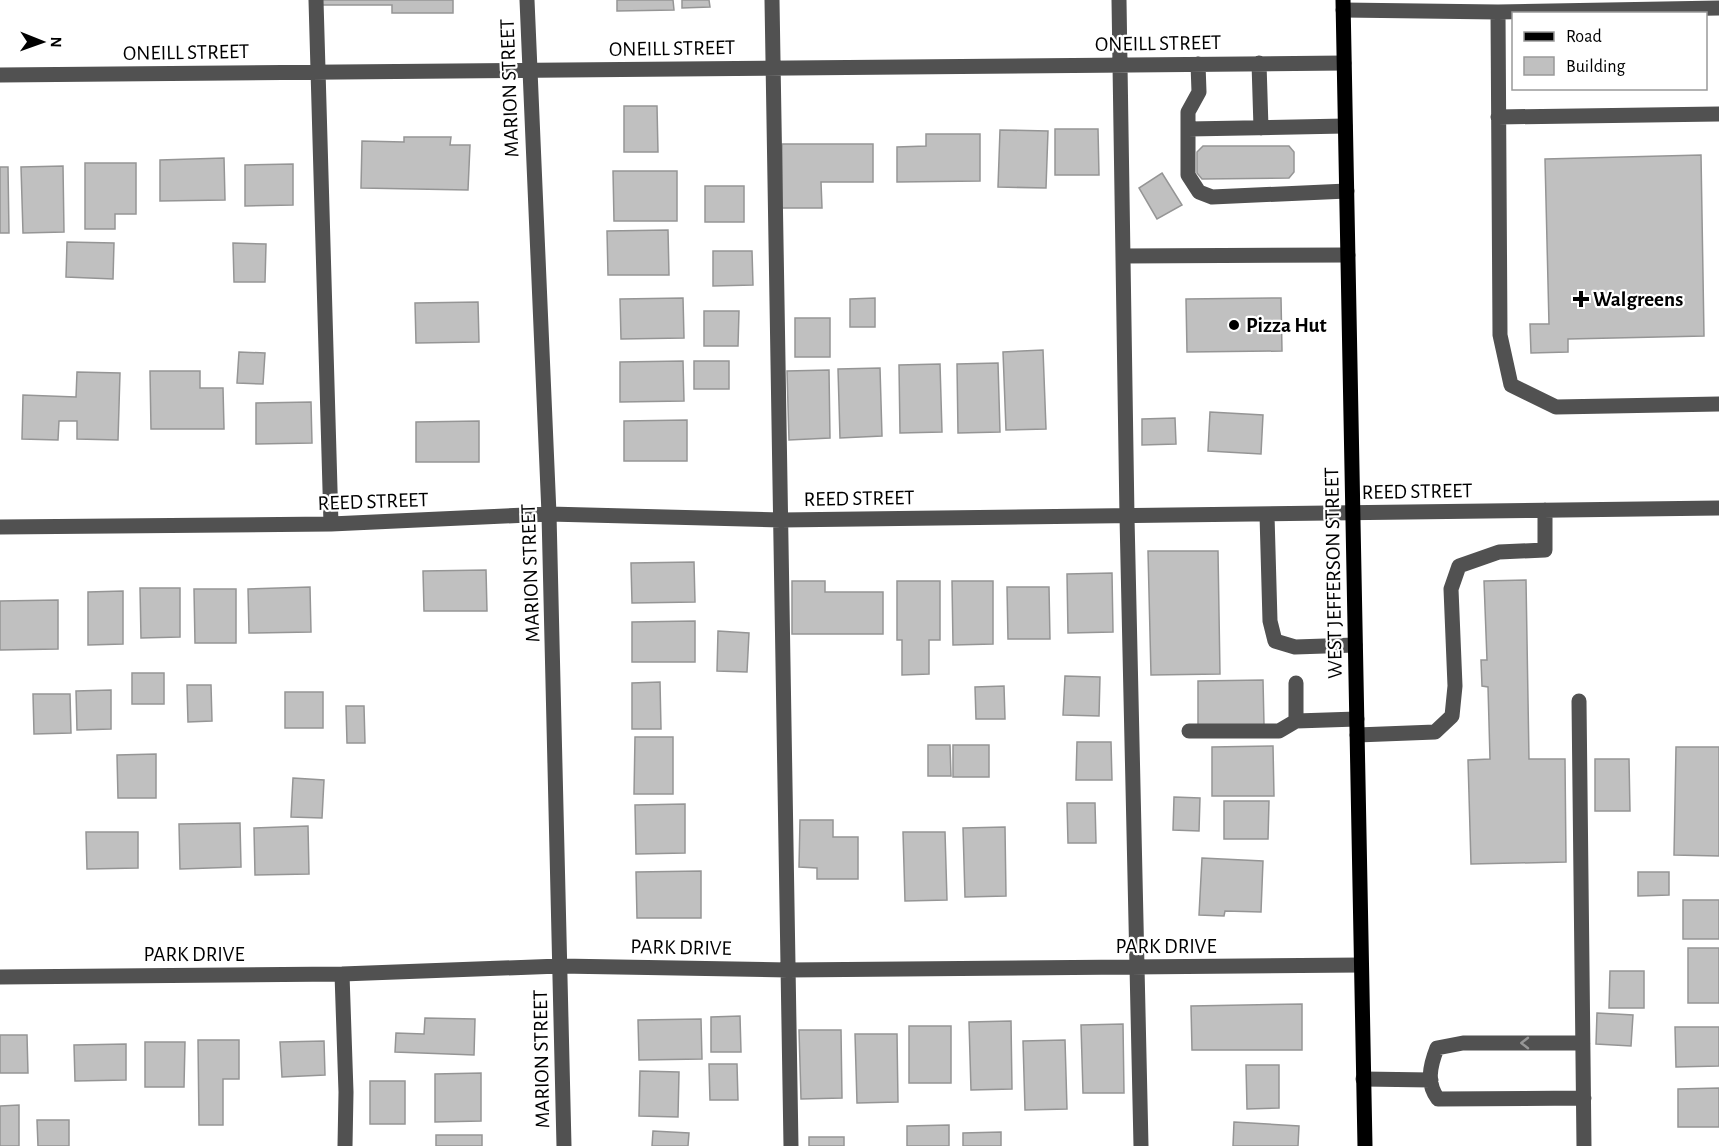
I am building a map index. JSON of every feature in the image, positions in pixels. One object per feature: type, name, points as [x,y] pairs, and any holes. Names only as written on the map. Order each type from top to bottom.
[{"type":"main road","name":"WEST JEFFERSON STREET","points":[[1343,5],[1365,1146]]},
{"type":"street","points":[[316,0],[331,524]]},
{"type":"street","name":"MARION STREET","points":[[527,0],[528,71],[549,514],[564,1146]]},
{"type":"street","points":[[772,0],[791,1146]]},
{"type":"street","points":[[1119,0],[1127,517],[1141,1146]]},
{"type":"street","points":[[1343,5],[1498,12],[1719,8]]},
{"type":"street","points":[[1498,12],[1500,335],[1511,385],[1556,407],[1719,404]]},
{"type":"street","points":[[1259,63],[1261,128]]},
{"type":"street","name":"ONEILL STREET","points":[[0,75],[1344,63]]},
{"type":"street","points":[[1198,64],[1199,92],[1188,112],[1188,175],[1199,192],[1212,197],[1347,191]]},
{"type":"street","points":[[1498,117],[1719,114]]},
{"type":"street","points":[[1188,129],[1346,126]]},
{"type":"street","points":[[1123,256],[1348,255]]},
{"type":"street","name":"REED STREET","points":[[0,527],[331,524],[549,514],[781,520],[1719,508]]},
{"type":"street","points":[[1189,730],[1280,731],[1296,721],[1435,732],[1452,716],[1455,686],[1451,589],[1459,566],[1499,552],[1545,550],[1545,510]]},
{"type":"street","points":[[1267,515],[1270,621],[1275,641],[1295,647],[1355,645]]},
{"type":"street","points":[[1296,684],[1296,721]]},
{"type":"street","points":[[1579,701],[1584,1146]]},
{"type":"street","name":"PARK DRIVE","points":[[0,977],[342,974],[560,966],[788,970],[1361,965]]},
{"type":"street","points":[[342,974],[346,1092],[345,1146]]},
{"type":"street","points":[[1583,1043],[1463,1044],[1437,1048],[1431,1065],[1431,1088],[1438,1099],[1584,1098]]},
{"type":"street","points":[[1363,1079],[1431,1080]]},
{"type":"building","points":[[322,0],[453,0],[453,13],[392,13],[392,5],[322,5]]},
{"type":"building","points":[[617,0],[673,0],[674,10],[617,11]]},
{"type":"building","points":[[682,0],[709,0],[710,7],[682,8]]},
{"type":"building","points":[[624,106],[657,106],[658,152],[624,152]]},
{"type":"building","points":[[1055,129],[1098,129],[1099,175],[1055,175]]},
{"type":"building","points":[[1000,130],[1048,131],[1046,188],[998,187]]},
{"type":"building","points":[[926,134],[980,134],[980,181],[897,182],[897,147],[926,146]]},
{"type":"building","points":[[404,137],[451,137],[450,145],[470,145],[468,190],[361,188],[362,141],[404,142]]},
{"type":"building","points":[[782,144],[873,144],[873,182],[821,182],[822,208],[782,208]]},
{"type":"building","points":[[1203,146],[1289,146],[1294,152],[1294,172],[1289,178],[1202,179],[1197,173],[1197,152]]},
{"type":"building","name":"Walgreens","points":[[1701,155],[1704,336],[1568,339],[1568,352],[1531,353],[1530,324],[1549,324],[1545,159]]},
{"type":"building","points":[[224,158],[225,200],[160,201],[160,160]]},
{"type":"building","points":[[85,163],[136,163],[136,214],[115,214],[115,229],[85,229]]},
{"type":"building","points":[[293,164],[293,205],[245,206],[245,165]]},
{"type":"building","points":[[63,166],[64,232],[23,233],[21,167]]},
{"type":"building","points":[[0,167],[8,167],[9,233],[0,233]]},
{"type":"building","points":[[613,171],[677,171],[677,221],[614,221]]},
{"type":"building","points":[[1162,173],[1182,205],[1157,219],[1139,188]]},
{"type":"building","points":[[705,186],[744,186],[744,222],[705,222]]},
{"type":"building","points":[[668,230],[669,275],[608,275],[607,231]]},
{"type":"building","points":[[67,242],[114,243],[113,279],[66,277]]},
{"type":"building","points":[[233,243],[266,244],[265,282],[234,282]]},
{"type":"building","points":[[713,251],[752,251],[753,285],[713,286]]},
{"type":"building","points":[[683,298],[684,338],[621,339],[620,299]]},
{"type":"building","points":[[875,298],[875,327],[850,327],[850,299]]},
{"type":"building","name":"Pizza Hut","points":[[1281,298],[1282,351],[1187,352],[1186,299]]},
{"type":"building","points":[[478,302],[479,342],[416,343],[415,303]]},
{"type":"building","points":[[704,311],[739,311],[738,346],[704,346]]},
{"type":"building","points":[[795,318],[830,318],[830,357],[795,357]]},
{"type":"building","points":[[1043,350],[1046,429],[1006,430],[1003,352]]},
{"type":"building","points":[[239,352],[265,353],[263,384],[237,383]]},
{"type":"building","points":[[683,361],[684,401],[620,402],[620,362]]},
{"type":"building","points":[[694,361],[729,361],[729,389],[694,389]]},
{"type":"building","points":[[998,363],[1000,432],[958,433],[957,364]]},
{"type":"building","points":[[940,364],[942,432],[900,433],[899,365]]},
{"type":"building","points":[[880,368],[882,436],[840,438],[838,369]]},
{"type":"building","points":[[829,370],[830,438],[789,440],[787,371]]},
{"type":"building","points":[[150,371],[200,371],[200,388],[223,388],[224,429],[151,429]]},
{"type":"building","points":[[77,372],[120,373],[118,440],[77,439],[77,421],[59,421],[58,440],[22,439],[23,395],[76,397]]},
{"type":"building","points":[[311,402],[312,443],[256,444],[256,403]]},
{"type":"building","points":[[1210,412],[1263,415],[1261,454],[1208,451]]},
{"type":"building","points":[[1175,418],[1176,444],[1142,445],[1142,419]]},
{"type":"building","points":[[687,420],[687,461],[624,461],[624,421]]},
{"type":"building","points":[[479,421],[479,462],[416,462],[416,422]]},
{"type":"building","points":[[1148,551],[1218,551],[1220,674],[1151,675]]},
{"type":"building","points":[[694,562],[695,602],[632,603],[631,563]]},
{"type":"building","points":[[486,570],[487,611],[424,611],[423,571]]},
{"type":"building","points":[[1112,573],[1113,632],[1068,633],[1067,574]]},
{"type":"building","points":[[1526,580],[1529,759],[1565,759],[1566,862],[1471,864],[1468,760],[1490,759],[1488,687],[1482,686],[1481,660],[1487,660],[1484,581]]},
{"type":"building","points":[[792,581],[825,581],[825,592],[883,592],[883,634],[792,634]]},
{"type":"building","points":[[897,581],[940,581],[940,640],[929,640],[929,674],[902,675],[902,640],[897,640]]},
{"type":"building","points":[[952,581],[993,581],[993,644],[953,645]]},
{"type":"building","points":[[310,587],[311,632],[249,633],[248,589]]},
{"type":"building","points":[[1007,587],[1049,587],[1050,639],[1008,639]]},
{"type":"building","points":[[140,588],[180,588],[180,637],[141,638]]},
{"type":"building","points":[[194,589],[236,589],[236,643],[195,643]]},
{"type":"building","points":[[123,591],[123,644],[88,645],[88,592]]},
{"type":"building","points":[[58,600],[58,649],[0,650],[0,601]]},
{"type":"building","points":[[695,621],[695,662],[632,662],[632,622]]},
{"type":"building","points":[[718,631],[749,633],[747,672],[717,671]]},
{"type":"building","points":[[132,673],[164,673],[164,704],[132,704]]},
{"type":"building","points":[[1065,676],[1100,677],[1099,716],[1063,715]]},
{"type":"building","points":[[1263,680],[1264,725],[1198,725],[1198,681]]},
{"type":"building","points":[[660,682],[661,729],[632,729],[632,683]]},
{"type":"building","points":[[187,685],[211,685],[212,721],[188,722]]},
{"type":"building","points":[[1004,686],[1005,719],[976,719],[975,687]]},
{"type":"building","points":[[111,690],[111,729],[77,730],[76,691]]},
{"type":"building","points":[[285,692],[323,692],[323,728],[285,728]]},
{"type":"building","points":[[33,694],[70,694],[71,733],[34,734]]},
{"type":"building","points":[[346,706],[364,706],[365,743],[347,743]]},
{"type":"building","points":[[635,737],[673,737],[673,794],[634,794]]},
{"type":"building","points":[[1077,742],[1111,742],[1112,780],[1076,780]]},
{"type":"building","points":[[928,745],[950,745],[951,776],[928,776]]},
{"type":"building","points":[[953,745],[989,745],[989,777],[953,777]]},
{"type":"building","points":[[1273,746],[1274,796],[1212,796],[1212,747]]},
{"type":"building","points":[[1676,747],[1719,747],[1719,856],[1674,855]]},
{"type":"building","points":[[156,754],[156,798],[118,798],[117,755]]},
{"type":"building","points":[[1595,759],[1629,759],[1630,811],[1595,811]]},
{"type":"building","points":[[293,778],[324,780],[322,818],[291,817]]},
{"type":"building","points":[[1174,797],[1200,798],[1199,831],[1173,830]]},
{"type":"building","points":[[1224,801],[1269,801],[1268,839],[1224,839]]},
{"type":"building","points":[[1067,803],[1095,803],[1096,843],[1068,843]]},
{"type":"building","points":[[685,804],[685,853],[636,854],[635,805]]},
{"type":"building","points":[[800,820],[833,820],[833,837],[858,837],[858,879],[817,879],[817,868],[799,867]]},
{"type":"building","points":[[240,823],[241,867],[180,869],[179,824]]},
{"type":"building","points":[[308,826],[309,874],[255,875],[254,828]]},
{"type":"building","points":[[1005,827],[1006,896],[965,897],[963,828]]},
{"type":"building","points":[[86,832],[138,832],[138,868],[87,869]]},
{"type":"building","points":[[903,832],[945,832],[947,900],[905,901]]},
{"type":"building","points":[[1202,858],[1263,861],[1261,912],[1225,911],[1224,916],[1199,915]]},
{"type":"building","points":[[701,871],[701,918],[637,918],[636,872]]},
{"type":"building","points":[[1638,872],[1669,872],[1669,895],[1638,896]]},
{"type":"building","points":[[1683,900],[1719,900],[1719,939],[1683,939]]},
{"type":"building","points":[[1688,948],[1719,948],[1719,1003],[1688,1003]]},
{"type":"building","points":[[1610,971],[1644,971],[1644,1008],[1609,1008]]},
{"type":"building","points":[[1302,1004],[1302,1050],[1192,1050],[1191,1006]]},
{"type":"building","points":[[1597,1013],[1633,1015],[1631,1046],[1596,1044]]},
{"type":"building","points":[[740,1016],[741,1052],[711,1052],[711,1017]]},
{"type":"building","points":[[425,1018],[475,1019],[474,1055],[395,1052],[396,1033],[424,1034]]},
{"type":"building","points":[[701,1019],[702,1059],[639,1060],[638,1020]]},
{"type":"building","points":[[1011,1021],[1012,1089],[971,1090],[969,1022]]},
{"type":"building","points":[[1123,1024],[1124,1093],[1083,1093],[1081,1025]]},
{"type":"building","points":[[909,1026],[951,1026],[951,1083],[909,1083]]},
{"type":"building","points":[[1675,1027],[1719,1027],[1719,1066],[1676,1067]]},
{"type":"building","points":[[799,1030],[841,1030],[842,1098],[801,1099]]},
{"type":"building","points":[[855,1034],[897,1034],[898,1102],[857,1103]]},
{"type":"building","points":[[0,1035],[27,1035],[28,1073],[0,1073]]},
{"type":"building","points":[[198,1040],[239,1040],[239,1079],[223,1079],[223,1125],[199,1125]]},
{"type":"building","points":[[1065,1040],[1067,1109],[1025,1110],[1023,1041]]},
{"type":"building","points":[[324,1041],[325,1075],[282,1077],[280,1042]]},
{"type":"building","points":[[145,1042],[185,1042],[184,1087],[145,1087]]},
{"type":"building","points":[[126,1044],[126,1080],[75,1081],[74,1045]]},
{"type":"building","points":[[709,1064],[737,1064],[738,1100],[710,1100]]},
{"type":"building","points":[[1246,1065],[1279,1065],[1279,1108],[1247,1109]]},
{"type":"building","points":[[640,1071],[679,1072],[678,1117],[639,1116]]},
{"type":"building","points":[[481,1073],[481,1121],[435,1122],[435,1074]]},
{"type":"building","points":[[370,1081],[405,1081],[405,1124],[370,1124]]},
{"type":"building","points":[[1719,1088],[1719,1127],[1678,1127],[1678,1089]]},
{"type":"building","points":[[19,1105],[19,1146],[0,1146],[0,1106]]},
{"type":"building","points":[[37,1120],[69,1120],[69,1146],[38,1146]]},
{"type":"building","points":[[1234,1122],[1299,1126],[1298,1146],[1233,1146]]},
{"type":"building","points":[[949,1125],[949,1146],[907,1146],[907,1126]]},
{"type":"building","points":[[653,1131],[689,1133],[688,1146],[652,1146]]},
{"type":"building","points":[[1001,1132],[1001,1146],[963,1146],[963,1133]]},
{"type":"building","points":[[436,1135],[482,1135],[482,1146],[436,1146]]},
{"type":"building","points":[[809,1137],[844,1137],[844,1146],[809,1146]]},
{"type":"place","name":"Walgreens","points":[[1581,299]]},
{"type":"place","name":"Pizza Hut","points":[[1234,325]]}]
